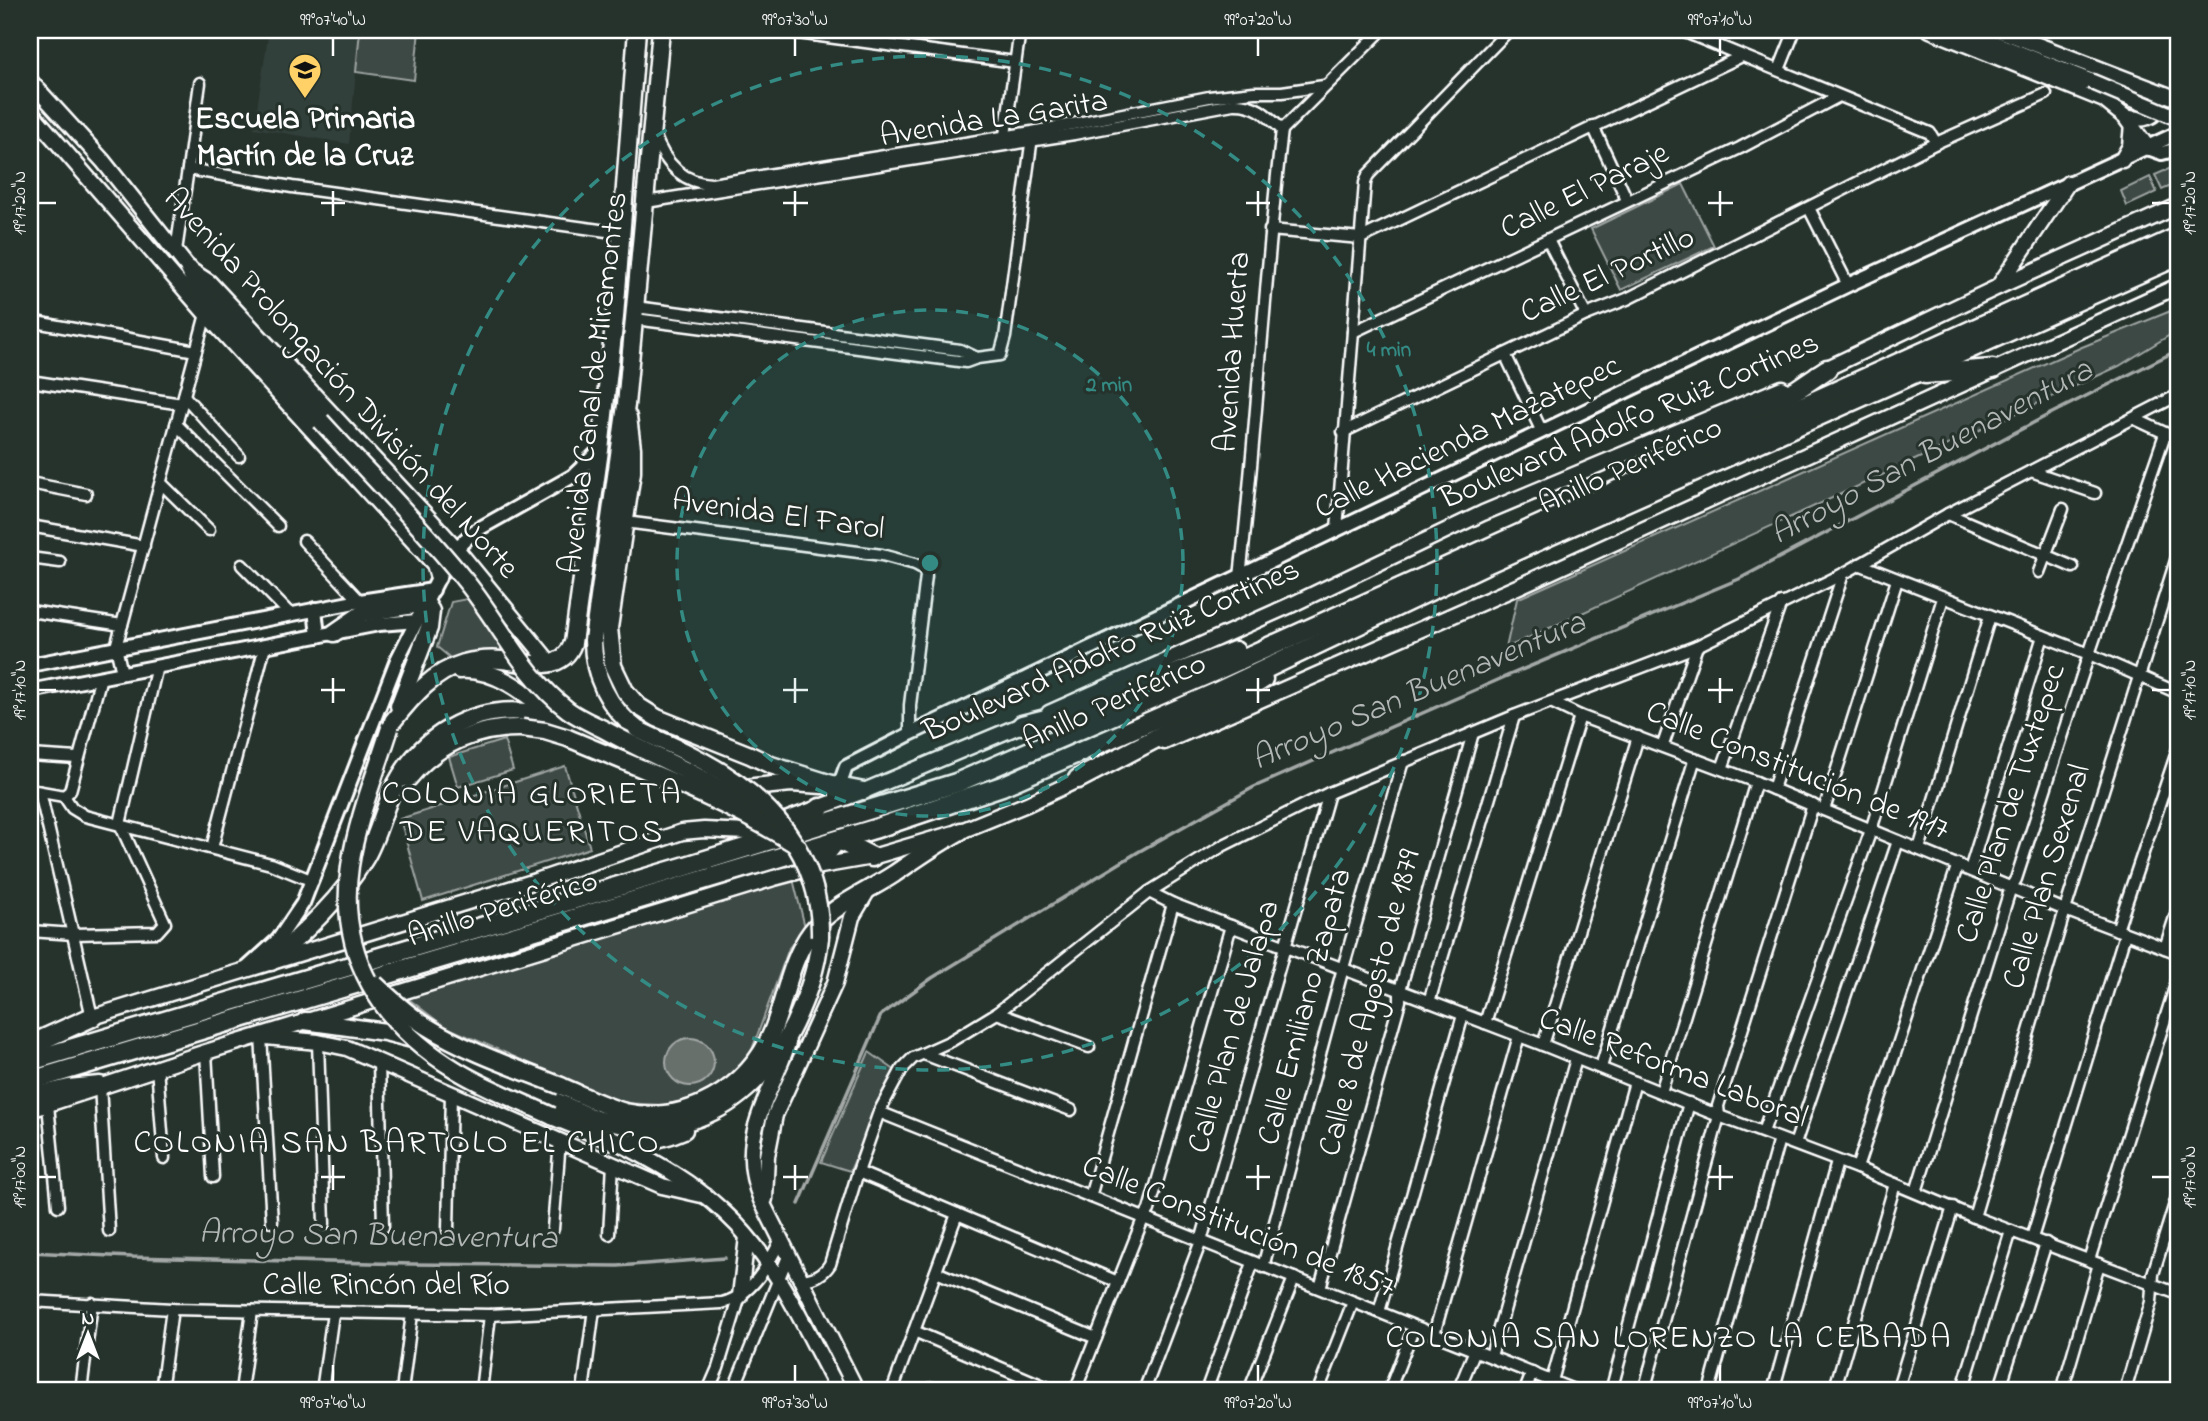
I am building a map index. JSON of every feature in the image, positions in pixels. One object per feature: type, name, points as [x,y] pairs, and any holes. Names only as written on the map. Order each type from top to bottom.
[{"type":"highway","name":"Anillo Periférico","points":[[30,1060],[799,839],[956,783],[1341,615],[2178,237]]},
{"type":"highway","name":"Anillo Periférico","points":[[30,1081],[837,840],[1002,786],[1284,660],[1484,565],[2178,256]]},
{"type":"highway","points":[[1629,483],[1680,445],[1796,390],[1827,369]]},
{"type":"highway","points":[[1911,375],[1993,369]]},
{"type":"highway","points":[[1022,725],[1082,710],[1202,662],[1341,615]]},
{"type":"highway","points":[[1079,779],[1249,689],[1284,660]]},
{"type":"highway","points":[[774,827],[799,839],[831,799]]},
{"type":"highway","points":[[815,867],[837,840],[872,857]]},
{"type":"highway","points":[[30,1045],[92,1017]]},
{"type":"highway","points":[[30,1098],[69,1089],[100,1086]]},
{"type":"main road","name":"Avenida Canal de Miramontes","points":[[551,664],[565,657],[573,643],[600,450],[637,30]]},
{"type":"main road","name":"Avenida Canal de Miramontes","points":[[661,30],[625,405],[593,630],[593,649],[599,679],[608,698],[623,717],[638,729],[700,759],[738,784],[799,839],[816,891],[821,927],[816,967],[797,1018],[780,1052],[761,1077],[713,1113]]},
{"type":"main road","points":[[1930,30],[2104,100],[2125,117],[2148,148]]},
{"type":"main road","points":[[1961,30],[2178,118]]},
{"type":"main road","points":[[1999,30],[2178,99]]},
{"type":"main road","name":"Avenida Prolongación División del Norte","points":[[30,81],[99,157],[188,269],[209,282],[441,531],[551,664]]},
{"type":"main road","points":[[2122,160],[2130,146],[2125,117],[2127,110],[2137,102],[2140,93],[2134,81]]},
{"type":"main road","points":[[2125,117],[2137,120],[2152,116],[2158,111],[2160,103],[2157,90]]},
{"type":"main road","name":"Avenida Prolongación División del Norte","points":[[30,111],[206,314],[434,564],[432,590]]},
{"type":"main road","points":[[80,169],[99,157]]},
{"type":"main road","points":[[1998,287],[2068,183]]},
{"type":"main road","name":"Boulevard Adolfo Ruiz Cortines","points":[[864,791],[1022,725],[1293,604],[1483,513],[1827,369],[1998,287],[2178,206]]},
{"type":"main road","points":[[188,269],[199,290],[461,575],[486,606],[533,677],[568,710],[629,744],[714,783],[774,827]]},
{"type":"main road","points":[[363,972],[424,1025],[460,1045],[617,1109],[646,1114],[689,1110],[722,1094],[746,1072],[767,1044],[801,949],[810,934],[832,913],[931,847],[961,831],[1494,597],[2178,286]]},
{"type":"main road","points":[[625,405],[633,460],[609,642],[613,666],[625,691],[639,706],[657,718],[750,755],[831,799]]},
{"type":"main road","points":[[420,548],[436,543],[441,531]]},
{"type":"main road","points":[[326,634],[363,613],[432,590],[429,628],[391,724],[356,838],[347,895],[353,947],[380,1002],[396,1024],[418,1045],[458,1072],[552,1116],[616,1142],[673,1171],[706,1196],[731,1218],[779,1281],[839,1391]]},
{"type":"main road","points":[[391,724],[417,693],[437,675],[455,666],[474,661],[499,660],[551,664]]},
{"type":"main road","points":[[437,675],[464,670],[494,676],[524,693],[560,721]]},
{"type":"main road","points":[[271,962],[315,920],[356,872],[371,848],[393,789],[413,756],[430,739],[449,727],[468,720],[510,712],[534,713],[560,721],[700,784],[738,789],[803,783],[831,799]]},
{"type":"main road","points":[[384,814],[411,775],[439,750],[476,732],[522,728],[568,738],[774,827]]},
{"type":"main road","points":[[30,1035],[514,888],[682,832],[747,832],[774,827],[831,799],[864,791]]},
{"type":"main road","points":[[30,1110],[305,1021],[815,867],[872,857],[961,831]]},
{"type":"main road","points":[[765,1208],[767,1156],[775,1115],[835,983],[852,917],[867,890]]},
{"type":"main road","points":[[797,1018],[778,1073],[754,1127],[753,1172],[765,1208],[857,1391]]},
{"type":"main road","points":[[305,1021],[386,1032],[420,1041],[608,1123],[634,1127],[668,1126],[713,1113]]},
{"type":"main road","points":[[261,1036],[347,1048],[671,1189],[706,1196]]},
{"type":"main road","points":[[616,1142],[657,1140],[682,1131],[713,1113]]},
{"type":"main road","points":[[740,1296],[747,1237]]},
{"type":"street","points":[[775,30],[1015,62]]},
{"type":"street","points":[[1004,141],[1020,30]]},
{"type":"street","points":[[1282,130],[1382,30]]},
{"type":"street","points":[[1337,529],[1364,190],[1368,175],[1509,30]]},
{"type":"street","points":[[1680,30],[1930,133],[1936,143]]},
{"type":"street","points":[[1779,70],[1795,30]]},
{"type":"street","points":[[1270,230],[1361,238],[1742,56]]},
{"type":"street","points":[[176,251],[200,83]]},
{"type":"street","name":"Avenida La Garita","points":[[1032,136],[1209,97],[1324,86]]},
{"type":"street","name":"Calle El Portillo","points":[[1343,432],[1586,315],[1627,299],[1936,143],[2046,94]]},
{"type":"street","name":"Calle El Paraje","points":[[1353,332],[1740,148],[1839,96]]},
{"type":"street","name":"Avenida La Garita","points":[[646,202],[1032,136],[1241,104],[1260,109],[1282,130]]},
{"type":"street","points":[[1593,126],[1627,200]]},
{"type":"street","name":"Avenida La Garita","points":[[652,128],[671,167],[686,178],[701,184],[1004,141]]},
{"type":"street","name":"Avenida Huerta","points":[[1240,577],[1270,230],[1282,130]]},
{"type":"street","name":"Calle Hacienda Mazatepec","points":[[831,799],[846,767],[910,734],[1848,285],[2178,133]]},
{"type":"street","points":[[635,313],[966,362],[977,358],[996,357],[1003,349],[1032,136]]},
{"type":"street","name":"Calle Hacienda Mazatepec","points":[[2148,148],[2162,153],[2178,149]]},
{"type":"street","points":[[188,169],[305,189],[621,233]]},
{"type":"street","points":[[1809,208],[1848,285]]},
{"type":"street","points":[[1548,240],[1586,315]]},
{"type":"street","points":[[122,673],[116,647],[206,314]]},
{"type":"street","points":[[30,321],[196,351]]},
{"type":"street","points":[[1505,354],[1542,432]]},
{"type":"street","points":[[30,381],[183,400],[239,456]]},
{"type":"street","points":[[803,1280],[825,1273],[830,1264],[879,1112],[902,1069],[913,1058],[972,1030],[997,1013],[1149,891],[1224,845],[1329,793],[1514,716],[1697,646],[1843,574],[1948,514],[2178,395]]},
{"type":"street","points":[[2134,419],[2178,439]]},
{"type":"street","points":[[176,424],[278,526]]},
{"type":"street","name":"Calle Plan de Tuxtepec","points":[[1916,1192],[2011,887],[2017,879],[2089,654],[2165,434]]},
{"type":"street","points":[[246,969],[288,928],[303,904],[397,660],[455,547],[475,531],[573,476],[600,450]]},
{"type":"street","points":[[2031,471],[2095,493]]},
{"type":"street","points":[[30,483],[86,494]]},
{"type":"street","points":[[161,483],[208,530]]},
{"type":"street","points":[[2039,572],[2063,509]]},
{"type":"street","points":[[1948,514],[2073,567]]},
{"type":"street","name":"Avenida El Farol","points":[[625,522],[881,555],[924,569],[926,576],[910,705],[910,734]]},
{"type":"street","points":[[30,526],[144,546]]},
{"type":"street","points":[[304,541],[360,601]]},
{"type":"street","name":"Calle Plan Sexenal","points":[[1974,1217],[2065,910],[2178,554]]},
{"type":"street","points":[[30,558],[60,562]]},
{"type":"street","points":[[1859,564],[2089,654],[2178,693]]},
{"type":"street","points":[[242,565],[290,614]]},
{"type":"street","points":[[1773,789],[1843,574]]},
{"type":"street","points":[[1824,810],[1897,580]]},
{"type":"street","points":[[30,665],[315,609],[432,590]]},
{"type":"street","points":[[1763,1132],[1871,830],[1943,597]]},
{"type":"street","points":[[1722,769],[1781,603]]},
{"type":"street","points":[[315,609],[326,634]]},
{"type":"street","points":[[30,611],[122,625]]},
{"type":"street","points":[[1919,849],[1990,616]]},
{"type":"street","points":[[30,691],[379,624],[417,621]]},
{"type":"street","points":[[1970,870],[2043,636]]},
{"type":"street","points":[[212,848],[265,646]]},
{"type":"street","points":[[1663,746],[1697,646]]},
{"type":"street","points":[[30,931],[74,934],[157,932],[163,928],[164,923],[120,824],[157,666]]},
{"type":"street","points":[[64,796],[69,791],[101,677]]},
{"type":"street","name":"Calle Constitución de 1917","points":[[1553,702],[1580,716],[1756,782],[2065,910],[2178,953]]},
{"type":"street","points":[[1429,1002],[1514,716]]},
{"type":"street","points":[[1485,1023],[1580,716]]},
{"type":"street","name":"Calle 8 de Agosto de 1879","points":[[1320,1288],[1473,733]]},
{"type":"street","points":[[1543,1045],[1638,737]]},
{"type":"street","points":[[2032,1238],[2121,932],[2178,749]]},
{"type":"street","points":[[30,755],[77,758]]},
{"type":"street","points":[[1601,1067],[1695,758]]},
{"type":"street","name":"Calle Emiliano Zapata","points":[[1258,1265],[1403,761]]},
{"type":"street","points":[[1661,1092],[1756,782]]},
{"type":"street","points":[[92,1017],[74,934],[35,791],[64,796],[72,808],[85,816],[271,864],[313,881]]},
{"type":"street","name":"Calle Plan de Jalapa","points":[[1144,1391],[1202,1241],[1329,793]]},
{"type":"street","points":[[1644,1391],[1719,1116],[1718,1106],[1813,805]]},
{"type":"street","points":[[1796,1144],[1898,841]]},
{"type":"street","points":[[1857,1168],[1958,864]]},
{"type":"street","name":"Calle Reforma Laboral","points":[[1149,891],[1173,904],[1601,1067],[1974,1217],[2178,1294]]},
{"type":"street","points":[[1090,1197],[1173,904]]},
{"type":"street","points":[[2165,948],[2178,908]]},
{"type":"street","points":[[1075,1391],[1143,1219],[1149,1210],[1231,926]]},
{"type":"street","points":[[2062,1391],[2094,1262],[2178,978]]},
{"type":"street","points":[[997,1013],[1089,1047]]},
{"type":"street","points":[[1379,1312],[1463,1015]]},
{"type":"street","points":[[261,1036],[272,1222]]},
{"type":"street","points":[[1434,1334],[1519,1036]]},
{"type":"street","points":[[318,1042],[324,1224]]},
{"type":"street","points":[[206,1052],[213,1177]]},
{"type":"street","points":[[924,1054],[1071,1110]]},
{"type":"street","points":[[1491,1356],[1576,1059]]},
{"type":"street","points":[[379,1061],[383,1227]]},
{"type":"street","points":[[157,1067],[164,1158]]},
{"type":"street","points":[[1552,1381],[1635,1082]]},
{"type":"street","points":[[100,1086],[109,1231]]},
{"type":"street","points":[[448,1230],[451,1093]]},
{"type":"street","points":[[1611,1391],[1689,1104]]},
{"type":"street","points":[[48,1105],[58,1206]]},
{"type":"street","name":"Calle Constitución de 1857","points":[[879,1112],[1576,1391]]},
{"type":"street","points":[[1709,1391],[1779,1139]]},
{"type":"street","points":[[553,1229],[560,1140]]},
{"type":"street","points":[[1773,1391],[1837,1162]]},
{"type":"street","points":[[609,1234],[612,1164]]},
{"type":"street","points":[[858,1172],[1118,1282]]},
{"type":"street","points":[[1834,1391],[1895,1184]]},
{"type":"street","points":[[2125,1391],[2151,1302],[2154,1274],[2178,1194]]},
{"type":"street","points":[[1897,1391],[1953,1207]]},
{"type":"street","points":[[892,1391],[957,1214]]},
{"type":"street","points":[[1962,1391],[2011,1231]]},
{"type":"street","points":[[708,1391],[718,1368],[740,1296],[768,1265],[781,1239]]},
{"type":"street","points":[[1999,1391],[2046,1243]]},
{"type":"street","points":[[733,1391],[789,1254]]},
{"type":"street","points":[[1206,1391],[1258,1265]]},
{"type":"street","points":[[936,1272],[1096,1338]]},
{"type":"street","points":[[1249,1391],[1294,1278]]},
{"type":"street","name":"Calle Rincón del Río","points":[[30,1301],[172,1309],[490,1315],[722,1303],[740,1296]]},
{"type":"street","points":[[1318,1391],[1353,1302]]},
{"type":"street","points":[[81,1391],[92,1303]]},
{"type":"street","points":[[161,1391],[172,1309]]},
{"type":"street","points":[[583,1391],[594,1310]]},
{"type":"street","points":[[241,1391],[252,1311]]},
{"type":"street","points":[[323,1391],[333,1313]]},
{"type":"street","points":[[402,1391],[412,1314]]},
{"type":"street","points":[[481,1391],[490,1315]]},
{"type":"street","points":[[1389,1391],[1414,1327]]},
{"type":"street","points":[[914,1331],[1055,1391]]},
{"type":"street","points":[[1458,1391],[1475,1350]]},
{"type":"street","points":[[1525,1391],[1532,1373]]},
{"type":"shaded area","name":"Escuela Primaria Martín de la Cruz","points":[[269,30],[360,30],[349,144],[254,128]]},
{"type":"shaded area","points":[[360,30],[419,30],[414,80],[356,72]]},
{"type":"shaded area","points":[[2178,165],[2178,183],[2162,190],[2155,175]]},
{"type":"shaded area","points":[[2150,177],[2157,192],[2127,206],[2121,191]]},
{"type":"shaded area","points":[[1683,184],[1714,246],[1621,290],[1591,229]]},
{"type":"shaded area","points":[[2178,308],[2178,330],[2119,366],[1506,648],[1517,599],[2082,347]]},
{"type":"shaded area","points":[[482,596],[537,654],[527,660],[454,661],[437,647],[451,602]]},
{"type":"shaded area","points":[[504,740],[513,770],[458,787],[449,757]]},
{"type":"shaded area","points":[[565,766],[590,848],[423,901],[400,819]]},
{"type":"shaded area","points":[[793,879],[805,927],[789,948],[750,1055],[724,1081],[694,1099],[663,1105],[620,1103],[444,1026],[406,997]]},
{"type":"shaded area","points":[[690,1038],[707,1045],[714,1062],[707,1079],[690,1086],[673,1079],[666,1062],[673,1045]]},
{"type":"shaded area","points":[[869,1052],[896,1071],[850,1171],[821,1162]]},
{"type":"waterway","name":"Arroyo San Buenaventura","points":[[799,1204],[881,1015],[932,978],[1138,852],[1254,787],[1507,676],[1739,579],[2050,414],[2178,350]]},
{"type":"waterway","name":"Arroyo San Buenaventura","points":[[30,1252],[411,1264],[618,1266],[725,1258]]},
{"type":"place","name":"Escuela Primaria Martín de la Cruz","points":[[305,100]]},
{"type":"district","name":"COLONIA GLORIETA DE VAQUERITOS","points":[[532,814]]},
{"type":"district","name":"COLONIA SAN BARTOLO EL CHICO","points":[[397,1144]]},
{"type":"district","name":"COLONIA SAN LORENZO LA CEBADA","points":[[1669,1339]]}]
